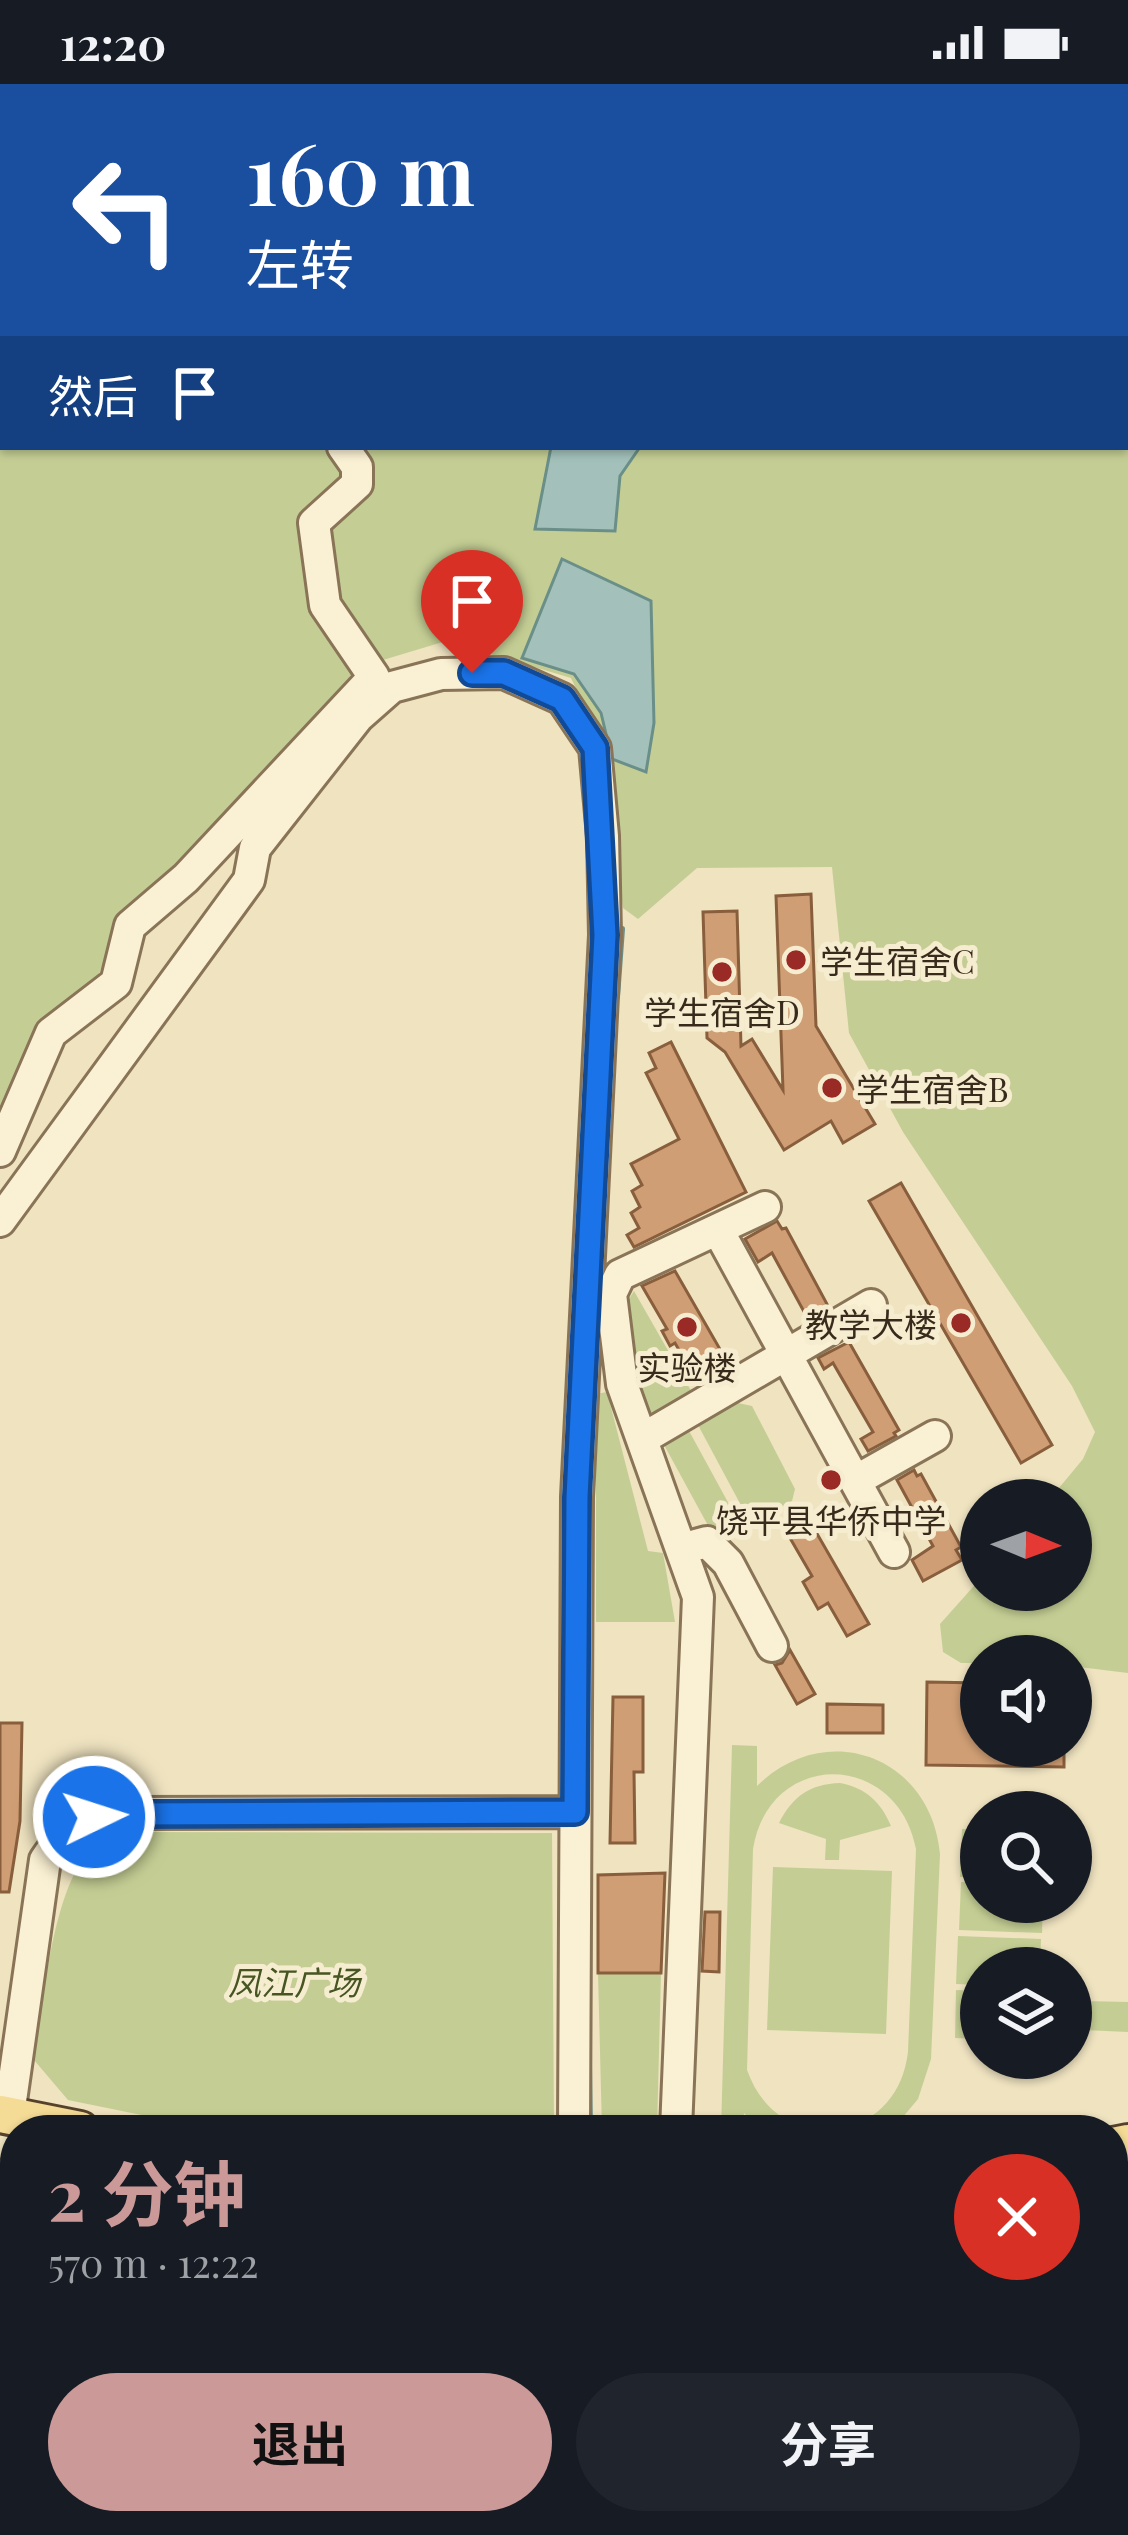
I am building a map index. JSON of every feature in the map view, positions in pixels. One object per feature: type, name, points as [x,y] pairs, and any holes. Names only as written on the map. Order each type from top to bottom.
[{"type":"street","points":[[0,1151],[51,1033],[116,983],[130,926],[186,878],[374,677],[325,605],[317,560],[314,524],[357,484],[358,467],[345,450]]},
{"type":"street","points":[[0,1221],[249,880],[254,848],[358,717],[392,687],[441,674],[504,673],[562,699],[595,748],[605,935],[577,1497],[574,2115]]},
{"type":"street","points":[[677,2115],[698,1598],[622,1384],[611,1294],[620,1275],[765,1207]]},
{"type":"street","points":[[718,1230],[894,1552]]},
{"type":"street","points":[[642,1439],[871,1305]]},
{"type":"street","points":[[855,1481],[934,1436]]},
{"type":"street","points":[[681,1549],[706,1542],[728,1563],[772,1646]]},
{"type":"street","points":[[4,2114],[45,1860],[62,1834],[94,1817],[575,1812]]},
{"type":"green space","points":[[0,450],[1128,450],[1128,1673],[1092,1669],[1092,1635],[960,1635],[960,1662],[943,1652],[940,1624],[960,1602],[960,1611],[1092,1611],[1092,1479],[1066,1479],[1083,1459],[1095,1432],[1072,1386],[903,1132],[849,1033],[832,867],[697,868],[638,919],[623,908],[600,740],[571,678],[446,641],[383,660],[354,683],[120,920],[95,984],[41,1025],[0,1108]]},
{"type":"green space","points":[[634,1291],[694,1396],[651,1421],[629,1385],[624,1307]]},
{"type":"green space","points":[[607,1392],[648,1551],[663,1553],[675,1622],[596,1622],[596,1394]]},
{"type":"green space","points":[[738,1403],[752,1406],[795,1489],[792,1501],[751,1524],[698,1425]]},
{"type":"green space","points":[[688,1429],[742,1528],[717,1542],[663,1443]]},
{"type":"green space","points":[[732,1745],[757,1746],[757,1786],[784,1765],[813,1754],[843,1752],[871,1758],[896,1771],[917,1792],[932,1820],[940,1854],[931,2059],[918,2099],[905,2115],[873,2115],[901,2080],[908,2052],[916,1849],[904,1816],[885,1793],[860,1779],[833,1774],[807,1779],[783,1793],[764,1816],[753,1849],[747,2070],[758,2092],[780,2115],[721,2115]]},
{"type":"green space","points":[[840,1783],[872,1797],[891,1826],[840,1840],[839,1860],[825,1860],[826,1839],[779,1823],[804,1793]]},
{"type":"green space","name":"凤江广场","points":[[136,1832],[552,1833],[554,2115],[142,2115],[68,2100],[34,2060],[61,1910],[84,1858],[104,1841]]},
{"type":"green space","points":[[773,1867],[892,1871],[886,2034],[767,2030]]},
{"type":"green space","points":[[960,1906],[960,1923],[1042,1923],[1042,1933],[959,1930]]},
{"type":"green space","points":[[958,1936],[1041,1939],[1041,1947],[960,1947],[960,1984],[956,1984]]},
{"type":"green space","points":[[598,1973],[661,1973],[657,2115],[602,2115]]},
{"type":"green space","points":[[956,1990],[960,1990],[960,2038],[955,2038]]},
{"type":"green space","points":[[1092,2001],[1128,2002],[1128,2032],[1092,2030]]},
{"type":"water","points":[[550,450],[638,450],[620,476],[615,531],[535,529]]},
{"type":"water","points":[[562,559],[651,601],[654,723],[646,772],[612,759],[601,713],[574,674],[522,658]]},
{"type":"building","points":[[811,894],[816,1026],[875,1124],[843,1143],[831,1121],[784,1150],[725,1052],[707,1038],[703,912],[737,911],[741,1046],[752,1039],[783,1090],[776,896]]},
{"type":"building","points":[[671,1042],[746,1192],[634,1247],[627,1235],[639,1228],[631,1213],[640,1207],[632,1191],[642,1185],[631,1164],[679,1139],[646,1073],[656,1068],[649,1053]]},
{"type":"building","name":"教学大楼","points":[[901,1183],[1052,1445],[1021,1463],[869,1201]]},
{"type":"building","points":[[777,1221],[786,1228],[827,1304],[808,1319],[772,1253],[758,1262],[745,1239]]},
{"type":"building","name":"实验楼","points":[[675,1271],[729,1365],[698,1383],[675,1343],[670,1346],[662,1331],[667,1329],[642,1286]]},
{"type":"building","points":[[849,1342],[899,1430],[868,1451],[861,1439],[873,1432],[833,1363],[824,1369],[818,1358]]},
{"type":"building","points":[[914,1470],[917,1476],[921,1474],[960,1545],[956,1550],[960,1561],[923,1581],[912,1560],[933,1546],[897,1480]]},
{"type":"building","points":[[812,1525],[869,1624],[847,1636],[828,1603],[818,1609],[803,1582],[812,1576],[790,1538]]},
{"type":"building","points":[[790,1650],[815,1694],[797,1704],[775,1665]]},
{"type":"building","points":[[927,1682],[960,1683],[960,1765],[926,1765]]},
{"type":"building","points":[[613,1697],[643,1697],[643,1772],[634,1772],[635,1843],[610,1843]]},
{"type":"building","points":[[827,1704],[883,1705],[883,1733],[827,1733]]},
{"type":"building","points":[[0,1723],[22,1723],[20,1821],[9,1892],[0,1892]]},
{"type":"building","points":[[665,1873],[661,1973],[598,1973],[598,1875]]},
{"type":"building","points":[[705,1912],[720,1912],[719,1972],[702,1971]]},
{"type":"waterway","points":[[617,997],[622,929]]},
{"type":"waterway","points":[[589,2065],[590,2115]]},
{"type":"place","name":"学生宿舍C","points":[[796,960]]},
{"type":"place","name":"学生宿舍D","points":[[722,972]]},
{"type":"place","name":"学生宿舍B","points":[[832,1088]]},
{"type":"place","name":"教学大楼","points":[[961,1323]]},
{"type":"place","name":"实验楼","points":[[687,1327]]},
{"type":"place","name":"饶平县华侨中学","points":[[831,1480]]},
{"type":"route","points":[[94,1817],[575,1812],[577,1497],[605,935],[603,836],[595,748],[562,699],[504,673],[472,673]]}]
